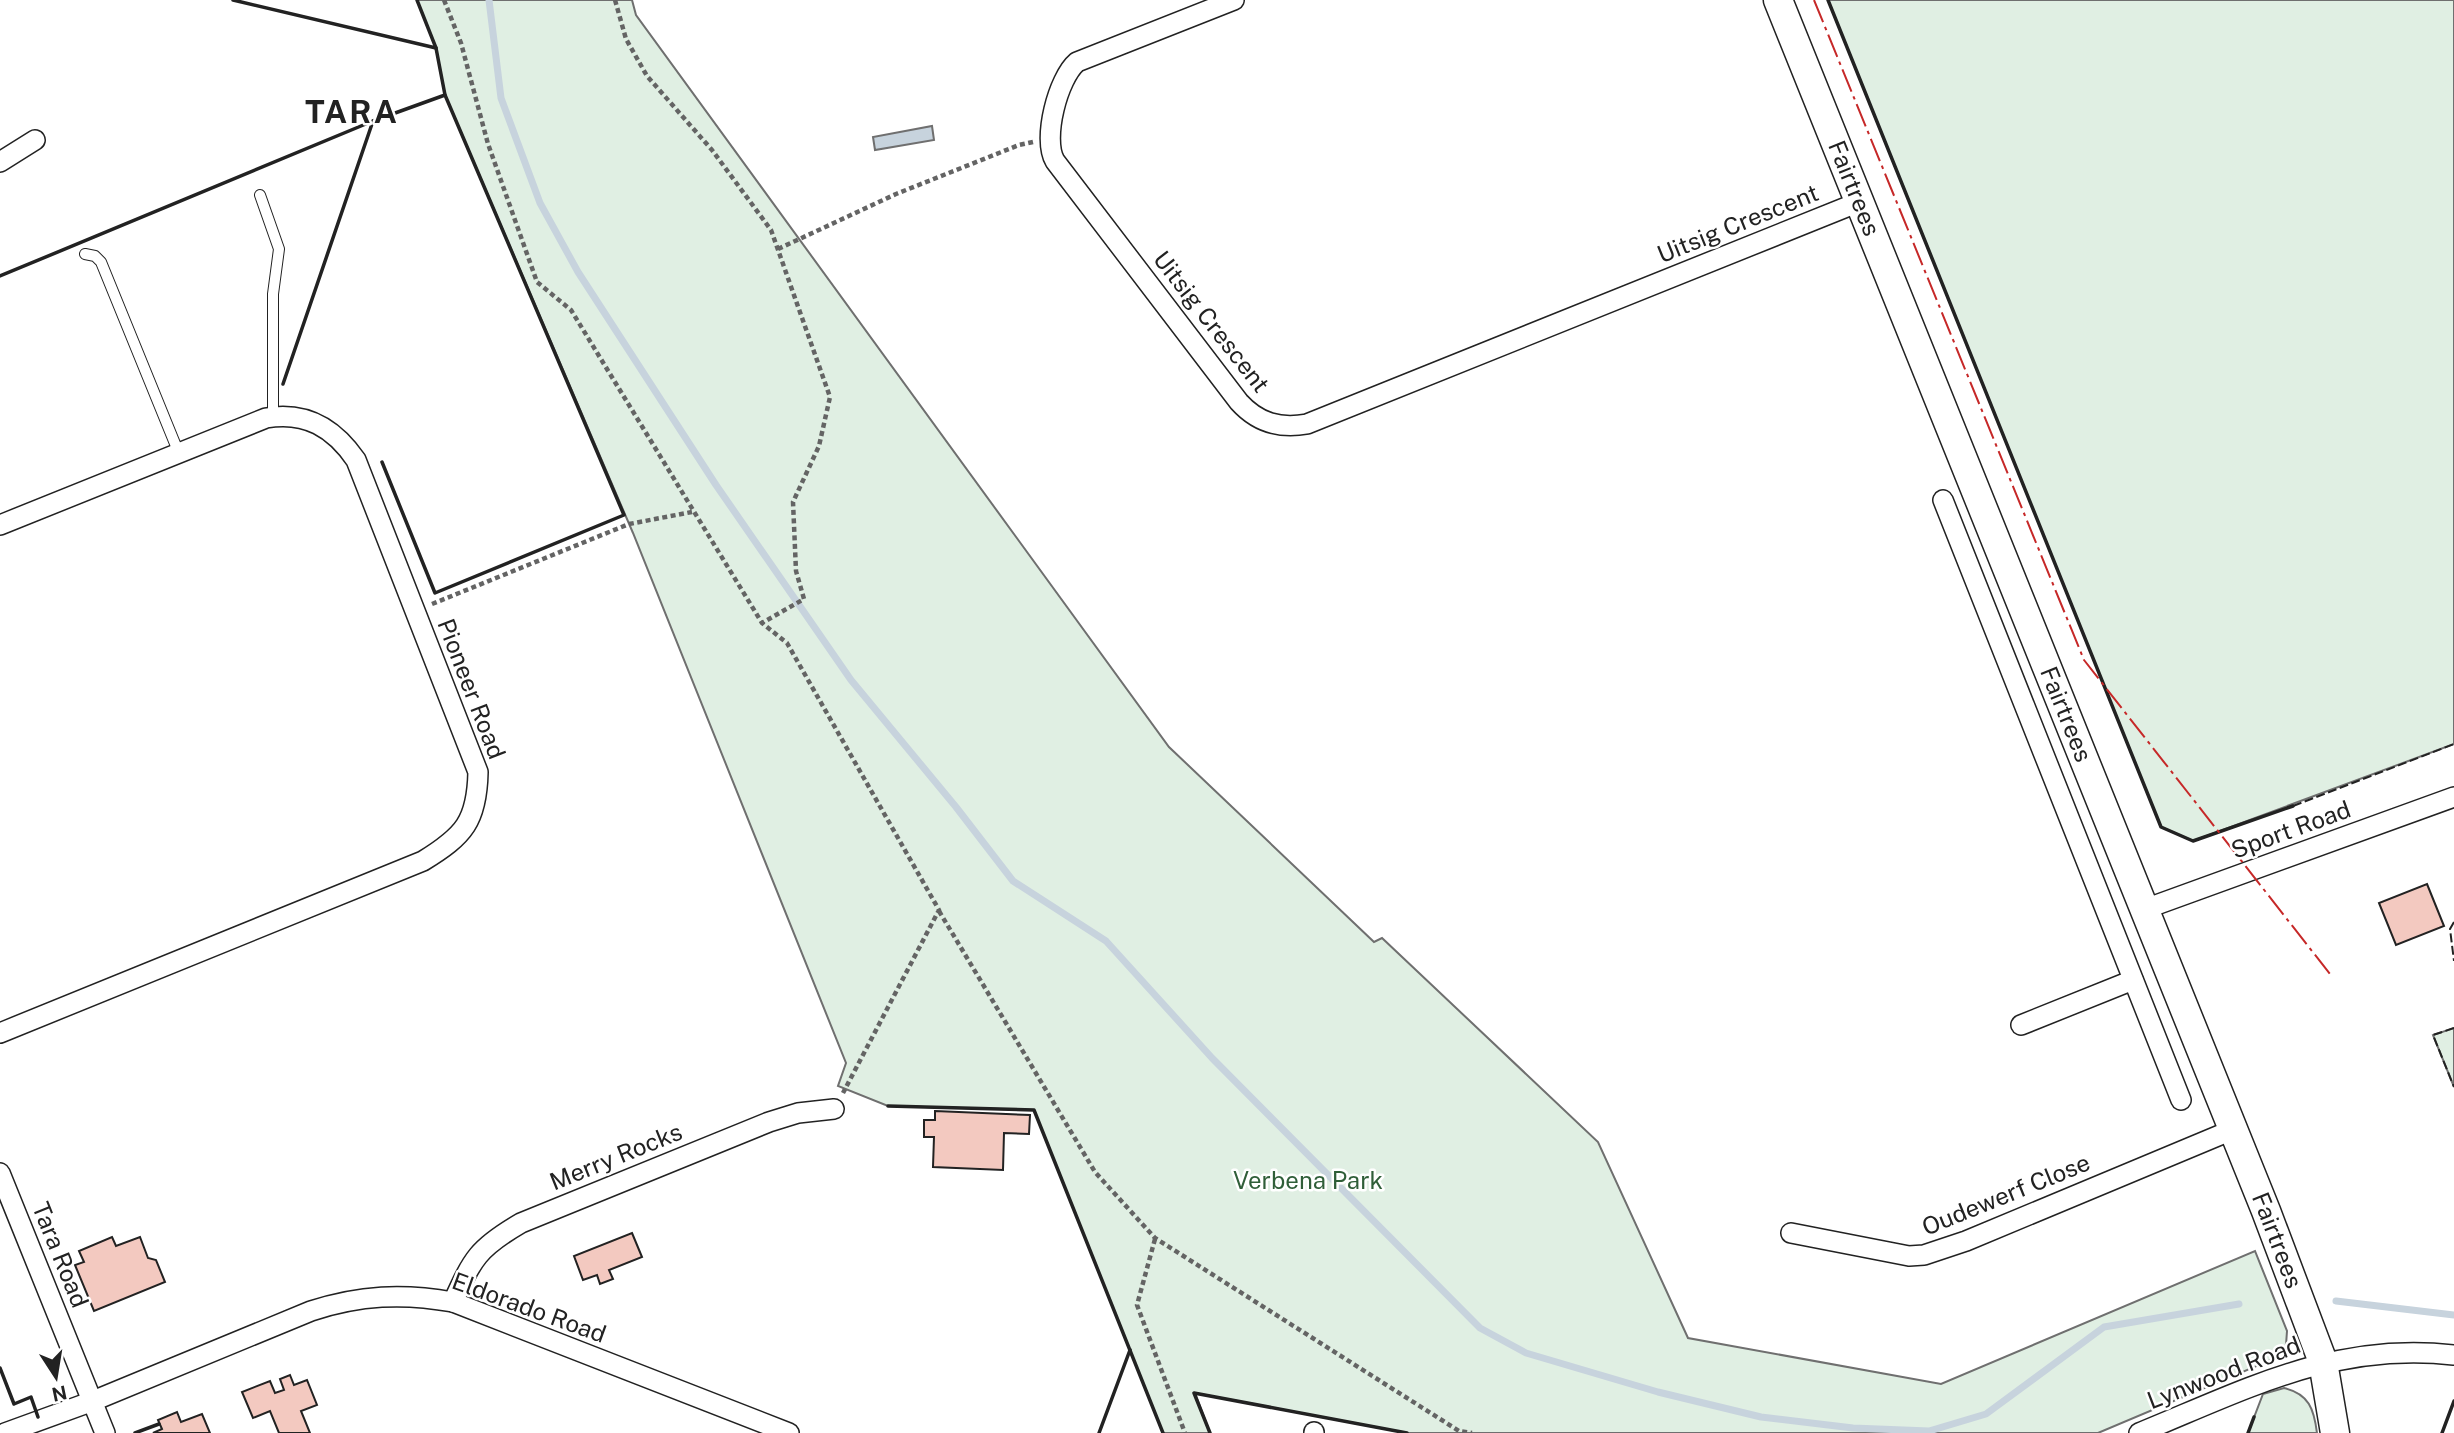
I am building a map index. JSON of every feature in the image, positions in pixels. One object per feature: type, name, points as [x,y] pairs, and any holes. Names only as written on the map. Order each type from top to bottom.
[{"type":"main road","name":"Fairtrees","points":[[1778,0],[2145,909],[2323,1362],[2335,1433]]},
{"type":"street","points":[[1048,140],[1065,76],[1077,62],[1234,0]]},
{"type":"street","points":[[0,162],[35,140]]},
{"type":"street","name":"Uitsig Crescent","points":[[1048,140],[1055,161],[1239,402],[1265,422],[1285,426],[1307,424],[1859,202]]},
{"type":"street","name":"Pioneer Road","points":[[0,525],[178,451],[272,416],[303,418],[323,426],[341,439],[356,460],[478,772],[473,817],[462,834],[423,861],[0,1032]]},
{"type":"street","points":[[1943,500],[2181,1100]]},
{"type":"street","points":[[2002,649],[2033,635]]},
{"type":"street","name":"Sport Road","points":[[2145,909],[2449,803]]},
{"type":"street","points":[[2021,1026],[2133,980]]},
{"type":"street","name":"Merry Rocks","points":[[453,1302],[478,1253],[489,1242],[521,1223],[769,1122],[799,1113],[834,1109]]},
{"type":"street","name":"Oudewerf Close","points":[[1791,1233],[1884,1252],[1924,1255],[1966,1241],[2232,1130]]},
{"type":"street","name":"Tara Road","points":[[0,1172],[105,1433]]},
{"type":"street","name":"Eldorado Road","points":[[5,1433],[93,1401],[344,1300],[401,1295],[453,1302],[789,1433]]},
{"type":"street","name":"Lynwood Road","points":[[2138,1433],[2295,1369],[2323,1362],[2403,1352],[2454,1355]]},
{"type":"lane","points":[[260,195],[279,249],[273,294],[272,416]]},
{"type":"lane","points":[[85,254],[95,256],[101,262],[178,451]]},
{"type":"path","points":[[444,0],[461,43],[488,144],[537,282],[571,310],[762,623],[787,643],[939,910],[1095,1172],[1155,1238],[1459,1431],[1472,1433]]},
{"type":"path","points":[[615,0],[626,39],[647,76],[712,150],[771,230],[830,397],[819,446],[793,502],[796,571],[804,599],[762,623]]},
{"type":"path","points":[[778,249],[933,179],[1019,145],[1048,140]]},
{"type":"path","points":[[415,611],[629,524],[692,512]]},
{"type":"path","points":[[834,1109],[939,910]]},
{"type":"path","points":[[1155,1238],[1137,1305],[1185,1433]]},
{"type":"green space","name":"Verbena Park","points":[[417,0],[632,0],[636,15],[1169,747],[1374,942],[1382,938],[1598,1142],[1688,1338],[1941,1384],[2255,1251],[2287,1331],[2286,1345],[2271,1360],[2098,1433],[1407,1433],[1195,1393],[1210,1433],[1163,1433],[1034,1110],[888,1106],[838,1086],[846,1063],[633,533],[445,95],[436,48]]},
{"type":"green space","points":[[1828,0],[2454,0],[2454,744],[2193,841],[2161,827]]},
{"type":"green space","points":[[2454,1028],[2454,1087],[2433,1035]]},
{"type":"green space","points":[[2284,1388],[2299,1394],[2309,1404],[2317,1433],[2248,1433],[2263,1394]]},
{"type":"shaded area","points":[[932,126],[934,140],[875,150],[873,137]]},
{"type":"building","points":[[2427,884],[2444,926],[2396,945],[2379,903]]},
{"type":"building","points":[[935,1111],[1030,1115],[1029,1134],[1004,1133],[1003,1170],[933,1167],[934,1137],[924,1137],[924,1120],[935,1120]]},
{"type":"building","points":[[632,1233],[642,1257],[609,1270],[613,1279],[600,1284],[597,1275],[583,1280],[574,1256]]},
{"type":"building","points":[[112,1237],[116,1246],[140,1237],[148,1258],[156,1260],[165,1282],[94,1311],[75,1265],[84,1262],[79,1251]]},
{"type":"building","points":[[290,1375],[294,1385],[307,1380],[317,1405],[301,1411],[310,1433],[279,1433],[270,1411],[253,1418],[242,1392],[270,1381],[275,1393],[284,1390],[280,1379]]},
{"type":"building","points":[[177,1412],[181,1422],[202,1414],[210,1433],[153,1433],[162,1429],[158,1420]]},
{"type":"waterway","points":[[489,0],[501,98],[540,203],[578,272],[716,485],[851,680],[1013,881],[1106,941],[1212,1058],[1480,1328],[1526,1353],[1658,1392],[1761,1417],[1853,1428],[1929,1431],[1986,1414],[2104,1327],[2239,1304]]},
{"type":"waterway","points":[[2336,1301],[2454,1315]]},
{"type":"fence","points":[[2293,806],[2454,744]]},
{"type":"fence","points":[[2454,922],[2450,929],[2454,961]]},
{"type":"fence","points":[[2454,1028],[2433,1035],[2454,1087]]},
{"type":"wall","points":[[233,0],[436,48]]},
{"type":"wall","points":[[382,462],[435,593],[624,515],[445,95],[436,48],[417,0]]},
{"type":"wall","points":[[1828,0],[2161,827],[2193,841],[2293,806]]},
{"type":"wall","points":[[283,384],[373,121],[445,95]]},
{"type":"wall","points":[[0,276],[373,121]]},
{"type":"wall","points":[[888,1106],[1034,1110],[1163,1433]]},
{"type":"wall","points":[[1099,1433],[1130,1350]]},
{"type":"wall","points":[[0,1368],[14,1404],[31,1397],[38,1417]]},
{"type":"wall","points":[[1210,1433],[1194,1393],[1407,1433]]},
{"type":"wall","points":[[2442,1433],[2454,1401]]},
{"type":"wall","points":[[2248,1433],[2254,1417]]},
{"type":"wall","points":[[135,1433],[159,1424]]},
{"type":"power","points":[[1814,0],[2084,660],[2330,974]]},
{"type":"district","name":"TARA","points":[[352,112]]}]
